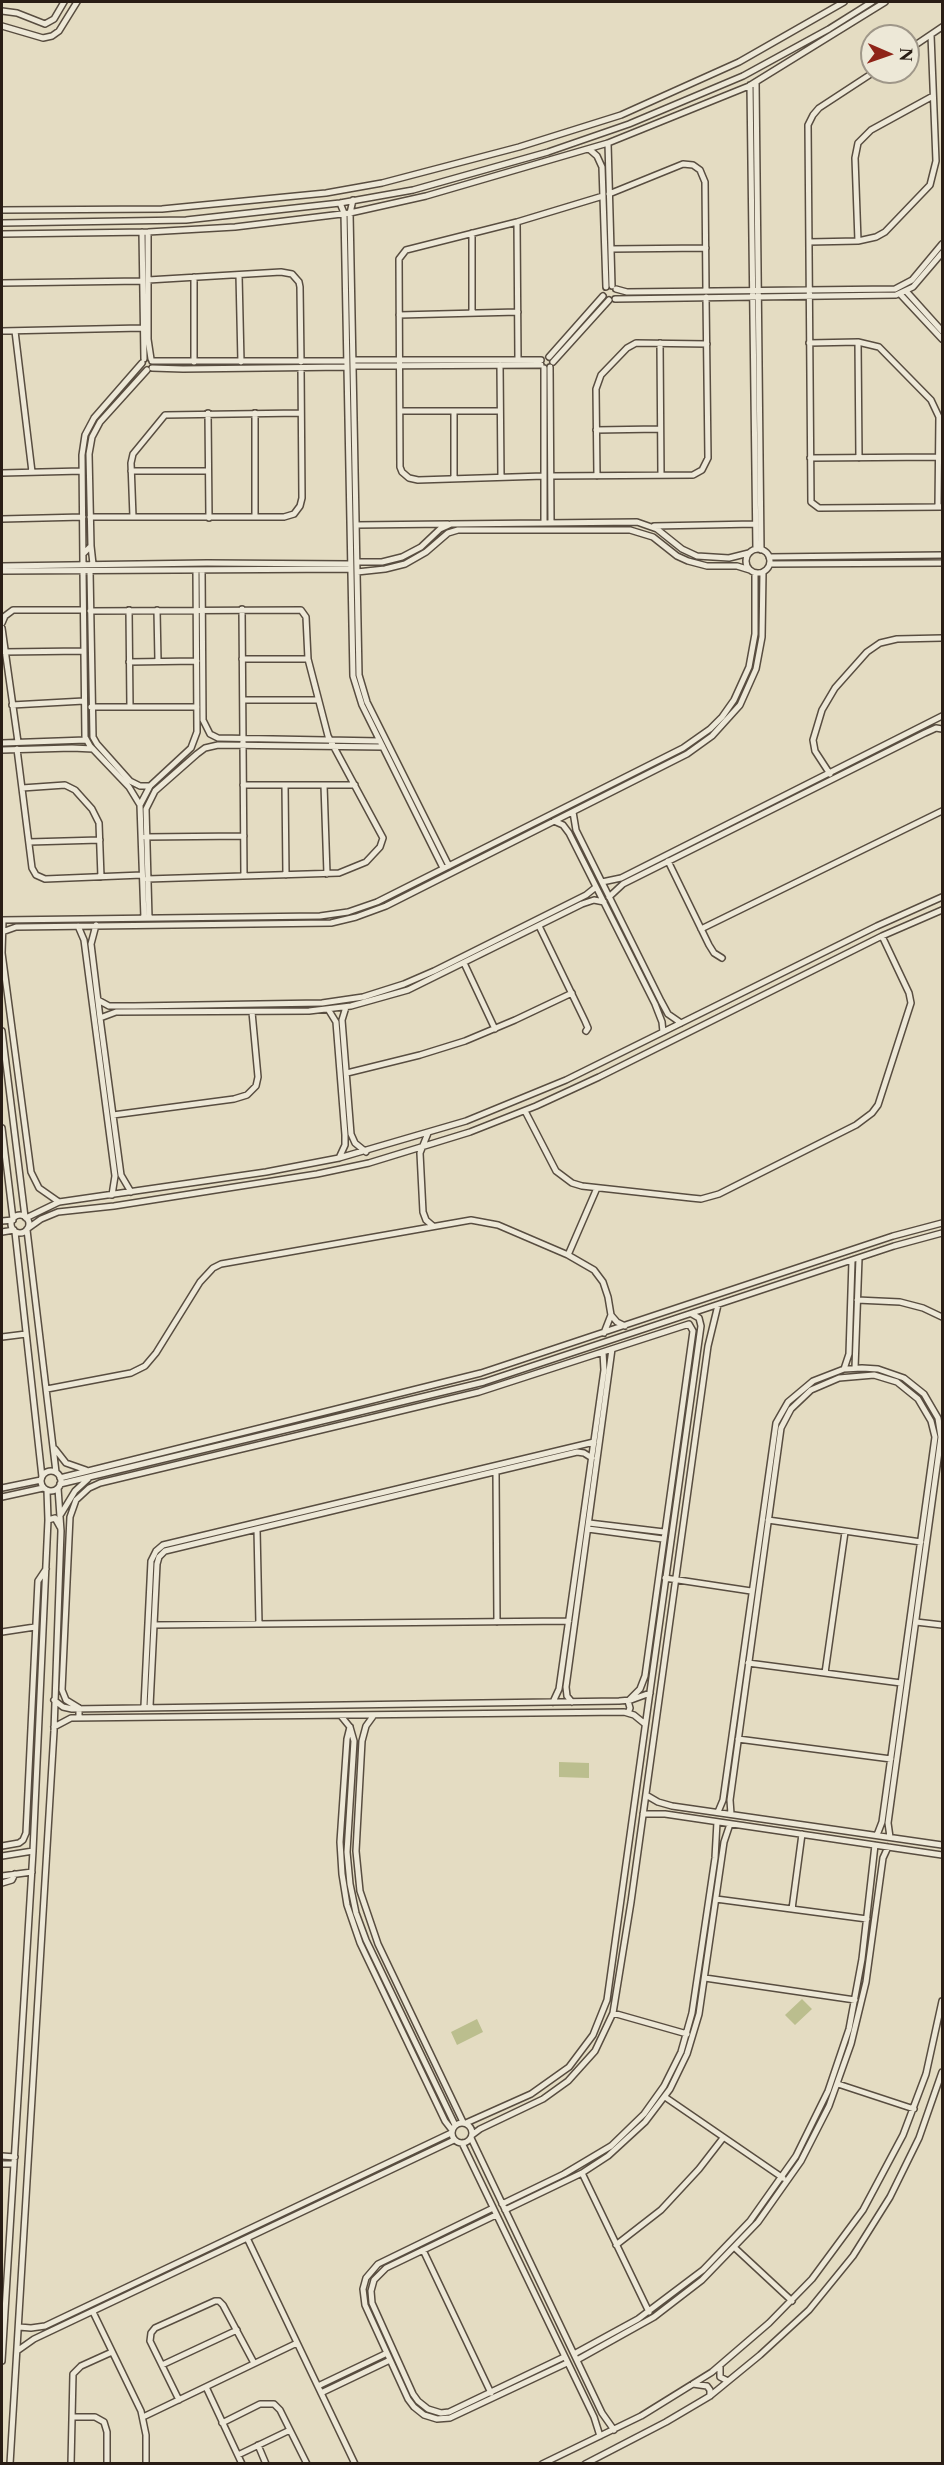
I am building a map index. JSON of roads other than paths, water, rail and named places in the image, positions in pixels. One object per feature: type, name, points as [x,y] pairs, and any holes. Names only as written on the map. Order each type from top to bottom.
[{"type":"street","points":[[2,11],[17,13],[45,24],[54,19],[64,2]]},
{"type":"street","points":[[2,27],[39,37],[52,36],[59,31],[77,2]]},
{"type":"street","points":[[2,210],[162,209],[326,193],[382,183],[519,147],[621,115],[739,62],[844,2]]},
{"type":"street","points":[[2,234],[145,232],[235,227],[347,213],[433,194],[608,143],[753,83],[872,2]]},
{"type":"street","points":[[2,223],[186,220],[340,203],[413,190],[548,152],[616,128],[743,76],[885,2]]},
{"type":"street","points":[[920,42],[942,27]]},
{"type":"street","points":[[808,242],[872,239],[885,232],[930,185],[935,166],[931,35]]},
{"type":"street","points":[[809,343],[871,344],[883,350],[931,400],[939,417],[940,507],[817,507],[811,499],[810,458],[808,242],[808,131],[811,118],[819,108],[860,81]]},
{"type":"street","points":[[753,83],[759,550]]},
{"type":"street","points":[[858,241],[855,158],[858,143],[871,130],[933,96]]},
{"type":"street","points":[[616,128],[620,138]]},
{"type":"street","points":[[608,143],[606,195],[611,288]]},
{"type":"street","points":[[399,363],[500,365],[546,363],[609,298],[611,249],[606,195],[601,163],[589,149]]},
{"type":"street","points":[[680,165],[695,166],[702,172],[705,182],[707,344],[707,461],[702,470],[693,475],[415,480],[404,475],[400,467],[398,262],[402,254],[410,249],[517,222],[606,195],[680,165]]},
{"type":"street","points":[[353,200],[347,213],[353,676],[359,698],[446,867]]},
{"type":"street","points":[[340,203],[347,213]]},
{"type":"street","points":[[517,222],[518,360]]},
{"type":"street","points":[[93,564],[89,454],[92,437],[100,422],[148,363],[145,232]]},
{"type":"street","points":[[472,233],[472,313]]},
{"type":"street","points":[[870,293],[895,289],[906,284],[942,243]]},
{"type":"street","points":[[611,249],[706,248]]},
{"type":"street","points":[[706,294],[609,298],[603,292],[611,288],[627,292],[706,294],[903,292],[916,284],[942,253]]},
{"type":"street","points":[[2,283],[145,280],[286,272],[296,277],[300,287],[300,506],[289,516],[90,517]]},
{"type":"street","points":[[239,275],[241,362]]},
{"type":"street","points":[[194,277],[194,362]]},
{"type":"street","points":[[145,280],[142,328],[148,363]]},
{"type":"street","points":[[903,292],[942,335]]},
{"type":"street","points":[[756,294],[755,524],[759,550],[769,557],[942,555]]},
{"type":"street","points":[[399,315],[518,312]]},
{"type":"street","points":[[2,331],[142,328]]},
{"type":"street","points":[[15,331],[32,472]]},
{"type":"street","points":[[858,342],[859,458]]},
{"type":"street","points":[[597,476],[596,389],[601,375],[630,345],[639,343],[707,344]]},
{"type":"street","points":[[660,343],[661,475]]},
{"type":"street","points":[[148,363],[183,369],[518,360],[546,363]]},
{"type":"street","points":[[150,786],[140,786],[130,781],[97,744],[92,733],[90,611],[84,553],[82,471],[82,448],[87,429],[148,363],[241,362],[301,365]]},
{"type":"street","points":[[546,363],[548,523]]},
{"type":"street","points":[[350,364],[356,525],[353,567],[358,668],[362,689],[446,867]]},
{"type":"street","points":[[500,365],[501,477]]},
{"type":"street","points":[[400,411],[500,411]]},
{"type":"street","points":[[454,411],[454,479]]},
{"type":"street","points":[[133,517],[132,458],[135,450],[161,417],[168,413],[301,413]]},
{"type":"street","points":[[208,413],[209,518]]},
{"type":"street","points":[[255,413],[255,517]]},
{"type":"street","points":[[596,430],[660,429]]},
{"type":"street","points":[[810,458],[938,457]]},
{"type":"street","points":[[2,473],[82,471]]},
{"type":"street","points":[[131,471],[208,471]]},
{"type":"street","points":[[2,519],[83,517]]},
{"type":"street","points":[[356,525],[451,524],[489,527],[582,526],[637,522],[652,526],[755,524]]},
{"type":"street","points":[[2,566],[85,569],[353,567],[385,569],[405,564],[454,531],[548,523],[637,531],[653,537],[677,556],[688,561],[707,566],[737,566],[763,572]]},
{"type":"street","points":[[85,569],[93,564],[199,570],[353,567],[402,557],[421,547],[440,529],[451,524]]},
{"type":"street","points":[[652,526],[682,549],[697,556],[729,558],[759,550]]},
{"type":"street","points":[[84,553],[92,546]]},
{"type":"street","points":[[2,932],[16,927],[332,922],[364,915],[446,867],[656,762],[704,734],[722,717],[739,691],[753,651],[753,571],[746,561],[749,553]]},
{"type":"street","points":[[769,557],[770,564]]},
{"type":"street","points":[[59,1202],[39,1188],[31,1172],[2,953],[2,921],[320,916],[385,902],[660,768],[687,754],[712,736],[733,714],[746,694],[756,669],[761,645],[763,572],[770,564],[941,565]]},
{"type":"street","points":[[2,572],[39,568]]},
{"type":"street","points":[[85,569],[83,610],[86,740],[132,791],[140,805],[146,918]]},
{"type":"street","points":[[199,570],[204,726],[215,738],[243,742],[383,747]]},
{"type":"street","points":[[140,805],[150,786],[194,743],[197,732],[200,609]]},
{"type":"street","points":[[242,609],[244,876]]},
{"type":"street","points":[[18,742],[4,652],[2,625],[5,616],[13,610],[83,610]]},
{"type":"street","points":[[129,610],[130,707]]},
{"type":"street","points":[[157,610],[158,662]]},
{"type":"street","points":[[17,750],[32,868],[38,877],[327,874],[360,866],[372,857],[382,843],[381,833],[330,740],[317,700],[308,659],[306,617],[301,610],[90,611]]},
{"type":"street","points":[[830,774],[815,751],[813,740],[822,710],[835,688],[875,645],[897,639],[942,638]]},
{"type":"street","points":[[4,652],[84,651]]},
{"type":"street","points":[[242,660],[308,659]]},
{"type":"street","points":[[129,662],[197,662]]},
{"type":"street","points":[[243,700],[317,700]]},
{"type":"street","points":[[12,705],[84,701]]},
{"type":"street","points":[[92,707],[197,706]]},
{"type":"street","points":[[602,882],[625,880],[668,861],[924,730],[942,716]]},
{"type":"street","points":[[609,897],[625,880],[830,774],[924,730],[942,729]]},
{"type":"street","points":[[2,750],[86,740]]},
{"type":"street","points":[[145,877],[146,809],[151,796],[205,748],[243,742],[380,741]]},
{"type":"street","points":[[2,743],[18,742],[93,749]]},
{"type":"street","points":[[656,762],[660,768]]},
{"type":"street","points":[[22,788],[57,784],[72,788],[97,816],[101,877]]},
{"type":"street","points":[[243,785],[355,785]]},
{"type":"street","points":[[285,785],[286,875]]},
{"type":"street","points":[[324,785],[327,874]]},
{"type":"street","points":[[701,929],[942,811]]},
{"type":"street","points":[[573,812],[576,830],[661,1001],[668,1014],[681,1023]]},
{"type":"street","points":[[554,821],[563,825],[569,833],[655,1004],[663,1022],[663,1032]]},
{"type":"street","points":[[569,833],[576,830]]},
{"type":"street","points":[[146,837],[244,836]]},
{"type":"street","points":[[29,842],[100,840]]},
{"type":"street","points":[[668,861],[711,949],[722,958]]},
{"type":"street","points":[[100,1018],[116,1009],[336,1002],[390,989],[464,963],[539,926],[581,901],[596,887]]},
{"type":"street","points":[[2,1221],[19,1216],[26,1217],[59,1202],[266,1172],[366,1152],[428,1133],[521,1100],[629,1050],[847,941],[942,897]]},
{"type":"street","points":[[98,1000],[116,1009],[252,1012],[346,1007],[408,990],[581,901],[604,902]]},
{"type":"street","points":[[2,1232],[21,1233],[41,1219],[58,1212],[292,1179],[420,1150],[525,1111],[882,936],[942,910]]},
{"type":"street","points":[[209,917],[210,924]]},
{"type":"street","points":[[96,925],[88,944],[118,1176],[131,1192]]},
{"type":"street","points":[[78,926],[88,944],[113,1115],[118,1176],[112,1195]]},
{"type":"street","points":[[539,926],[588,1026],[586,1031]]},
{"type":"street","points":[[525,1111],[556,1171],[572,1183],[597,1188],[710,1198],[865,1120],[878,1105],[911,1003],[909,993],[882,936]]},
{"type":"street","points":[[847,941],[852,951]]},
{"type":"street","points":[[464,963],[495,1029]]},
{"type":"street","points":[[347,1073],[441,1049],[495,1029],[572,993]]},
{"type":"street","points":[[655,1004],[661,1001]]},
{"type":"street","points":[[346,1007],[340,1028],[348,1130],[355,1143],[366,1152]]},
{"type":"street","points":[[328,1009],[340,1028],[347,1073],[348,1130],[339,1158]]},
{"type":"street","points":[[113,1115],[234,1099],[247,1095],[256,1086],[258,1077],[252,1012]]},
{"type":"street","points":[[2,1031],[26,1217],[29,1222],[27,1230],[56,1472],[60,1483],[61,1516],[54,1727],[10,2463]]},
{"type":"street","points":[[629,1050],[633,1060]]},
{"type":"street","points":[[2,1128],[13,1219],[11,1224],[14,1231],[41,1479],[45,1489],[48,1521],[26,1982],[2,2361]]},
{"type":"street","points":[[428,1133],[420,1150],[423,1212],[426,1220],[433,1226]]},
{"type":"street","points":[[410,1139],[420,1150]]},
{"type":"street","points":[[568,1256],[597,1188]]},
{"type":"street","points":[[46,1389],[131,1373],[145,1365],[156,1353],[200,1282],[213,1268],[221,1264],[471,1220],[489,1222],[588,1265],[599,1275],[606,1288],[611,1315],[625,1326]]},
{"type":"street","points":[[60,1483],[481,1373],[884,1239],[942,1223]]},
{"type":"street","points":[[2,1497],[45,1489],[53,1491],[60,1483],[93,1470],[131,1464],[465,1387],[942,1233]]},
{"type":"street","points":[[844,1370],[852,1350],[859,1258]]},
{"type":"street","points":[[852,1261],[852,1350],[855,1368]]},
{"type":"street","points":[[857,1300],[900,1302],[923,1308],[942,1317]]},
{"type":"street","points":[[462,2143],[480,2129],[543,2099],[576,2074],[600,2042],[613,2013],[646,1795],[708,1346],[718,1305]]},
{"type":"street","points":[[19,2327],[41,2327],[73,2313],[452,2129],[531,2094],[563,2072],[579,2056],[593,2035],[607,2000],[624,1885],[701,1323],[699,1318],[692,1314]]},
{"type":"street","points":[[604,1333],[611,1315]]},
{"type":"street","points":[[79,1708],[66,1700],[62,1690],[70,1517],[76,1500],[88,1488],[100,1483],[470,1394],[686,1324],[693,1328],[648,1648],[642,1685],[636,1695],[628,1701]]},
{"type":"street","points":[[2,1337],[26,1334]]},
{"type":"street","points":[[698,1344],[708,1346]]},
{"type":"street","points":[[566,1346],[569,1355]]},
{"type":"street","points":[[553,1702],[559,1692],[566,1662],[589,1526],[612,1349]]},
{"type":"street","points":[[551,1351],[554,1354],[554,1360]]},
{"type":"street","points":[[572,1702],[566,1690],[569,1621],[604,1370],[603,1352]]},
{"type":"street","points":[[731,1814],[730,1800],[768,1520],[776,1423],[788,1402],[813,1381],[855,1368],[892,1373],[918,1389],[934,1410],[941,1437],[916,1622],[882,1822],[877,1835]]},
{"type":"street","points":[[718,1812],[723,1800],[751,1588],[779,1436],[787,1415],[800,1399],[817,1387],[839,1378],[874,1375],[897,1382],[913,1394],[928,1413],[934,1437],[901,1683],[888,1823],[890,1837]]},
{"type":"street","points":[[913,1394],[918,1389]]},
{"type":"street","points":[[147,1706],[151,1561],[158,1549],[165,1544],[496,1472],[594,1442]]},
{"type":"street","points":[[53,1446],[61,1458],[72,1466],[93,1470]]},
{"type":"street","points":[[147,1706],[157,1564],[161,1555],[173,1549],[572,1450],[592,1458]]},
{"type":"street","points":[[2,1488],[41,1479],[48,1472],[56,1472]]},
{"type":"street","points":[[496,1472],[497,1622]]},
{"type":"street","points":[[61,1516],[75,1491],[90,1477]]},
{"type":"street","points":[[668,1504],[676,1505]]},
{"type":"street","points":[[48,1521],[51,1518],[56,1519],[61,1531]]},
{"type":"street","points":[[768,1520],[921,1542]]},
{"type":"street","points":[[589,1526],[664,1536]]},
{"type":"street","points":[[257,1529],[259,1624]]},
{"type":"street","points":[[825,1673],[845,1532]]},
{"type":"street","points":[[2,1846],[17,1844],[23,1840],[26,1833],[38,1581],[45,1569]]},
{"type":"street","points":[[665,1578],[759,1587]]},
{"type":"street","points":[[154,1625],[569,1621]]},
{"type":"street","points":[[916,1622],[942,1625]]},
{"type":"street","points":[[2,1632],[36,1627]]},
{"type":"street","points":[[648,1648],[656,1648]]},
{"type":"street","points":[[742,1657],[749,1661],[901,1683]]},
{"type":"street","points":[[54,1700],[63,1707],[79,1708],[628,1701],[650,1693]]},
{"type":"street","points":[[628,1701],[630,1705],[628,1713]]},
{"type":"street","points":[[285,1716],[286,1705]]},
{"type":"street","points":[[79,1708],[79,1718]]},
{"type":"street","points":[[54,1727],[64,1719],[79,1718],[628,1713],[638,1717],[645,1724]]},
{"type":"street","points":[[340,1715],[350,1727],[354,1741],[347,1852],[354,1903],[366,1940],[445,2106],[454,2140]]},
{"type":"street","points":[[374,1715],[366,1726],[362,1741],[356,1851],[363,1901],[378,1944],[453,2102],[465,2123],[471,2128],[471,2137],[481,2159],[599,2407],[614,2430]]},
{"type":"street","points":[[350,1727],[346,1742],[340,1842],[347,1905],[360,1943],[445,2121],[452,2129]]},
{"type":"street","points":[[738,1739],[891,1759]]},
{"type":"street","points":[[354,1741],[362,1741]]},
{"type":"street","points":[[641,1756],[651,1757]]},
{"type":"street","points":[[646,1795],[672,1806],[942,1845]]},
{"type":"street","points":[[671,1815],[672,1806]]},
{"type":"street","points":[[643,1814],[671,1815],[942,1854]]},
{"type":"street","points":[[772,1830],[774,1820]]},
{"type":"street","points":[[505,2210],[582,2173],[623,2144],[665,2097],[705,1978],[716,1899],[717,1822]]},
{"type":"street","points":[[502,2204],[564,2175],[610,2146],[644,2114],[672,2078],[692,2043],[718,1858],[730,1824]]},
{"type":"street","points":[[792,1909],[802,1834]]},
{"type":"street","points":[[919,1851],[921,1841]]},
{"type":"street","points":[[17,1844],[17,1853]]},
{"type":"street","points":[[577,2361],[688,2291],[735,2248],[778,2196],[838,2084],[855,2015],[875,1845]]},
{"type":"street","points":[[574,2354],[640,2322],[649,2312],[717,2257],[750,2221],[806,2146],[836,2069],[868,1972],[883,1858],[888,1847]]},
{"type":"street","points":[[2,1856],[33,1851]]},
{"type":"street","points":[[2,1876],[32,1872]]},
{"type":"street","points":[[2,1883],[12,1880],[15,1874]]},
{"type":"street","points":[[624,1885],[633,1886]]},
{"type":"street","points":[[871,1886],[879,1887]]},
{"type":"street","points":[[716,1899],[867,1919]]},
{"type":"street","points":[[26,1962],[33,1965],[41,1962]]},
{"type":"street","points":[[705,1978],[855,2000]]},
{"type":"street","points":[[26,1982],[33,1979],[39,1983]]},
{"type":"street","points":[[542,2463],[654,2409],[721,2366],[792,2301],[830,2257],[863,2210],[891,2161],[914,2109],[931,2056],[942,2002]]},
{"type":"street","points":[[613,2013],[687,2034]]},
{"type":"street","points":[[585,2463],[666,2422],[710,2396],[794,2324],[853,2256],[873,2226],[906,2166],[931,2106],[942,2072]]},
{"type":"street","points":[[838,2084],[914,2109]]},
{"type":"street","points":[[665,2097],[783,2178]]},
{"type":"street","points":[[445,2106],[453,2102]]},
{"type":"street","points":[[497,2110],[502,2119]]},
{"type":"street","points":[[616,2245],[661,2210],[699,2169],[723,2138]]},
{"type":"street","points":[[17,2350],[454,2140],[462,2143],[591,2411],[600,2436]]},
{"type":"street","points":[[2,2156],[15,2157]]},
{"type":"street","points":[[472,2164],[481,2159]]},
{"type":"street","points":[[2,2164],[14,2164]]},
{"type":"street","points":[[582,2173],[649,2312]]},
{"type":"street","points":[[494,2211],[381,2271],[376,2276],[371,2291],[374,2307],[418,2402],[428,2409],[441,2413],[468,2407],[491,2393],[566,2360]]},
{"type":"street","points":[[494,2211],[404,2251],[378,2264],[370,2272],[364,2283],[365,2305],[388,2357],[410,2402],[419,2412],[430,2418],[443,2419],[566,2360]]},
{"type":"street","points":[[276,2216],[285,2222]]},
{"type":"street","points":[[276,2216],[277,2226]]},
{"type":"street","points":[[248,2240],[355,2463]]},
{"type":"street","points":[[735,2248],[792,2301]]},
{"type":"street","points":[[423,2250],[491,2393]]},
{"type":"street","points":[[404,2251],[408,2258]]},
{"type":"street","points":[[530,2286],[539,2281]]},
{"type":"street","points":[[179,2400],[150,2341],[154,2328],[217,2301],[224,2305],[254,2363]]},
{"type":"street","points":[[93,2312],[142,2417],[146,2435],[146,2463]]},
{"type":"street","points":[[73,2313],[77,2320]]},
{"type":"street","points":[[162,2365],[237,2330]]},
{"type":"street","points":[[142,2417],[297,2343]]},
{"type":"street","points":[[71,2463],[72,2380],[75,2372],[81,2366],[112,2352]]},
{"type":"street","points":[[318,2386],[388,2357]]},
{"type":"street","points":[[321,2393],[388,2357]]},
{"type":"street","points":[[721,2366],[720,2377],[728,2381]]},
{"type":"street","points":[[341,2375],[344,2381]]},
{"type":"street","points":[[693,2384],[707,2385],[710,2396]]},
{"type":"street","points":[[206,2387],[242,2463]]},
{"type":"street","points":[[222,2423],[260,2403],[268,2402],[279,2408],[307,2463]]},
{"type":"street","points":[[591,2411],[599,2407]]},
{"type":"street","points":[[72,2417],[95,2417],[104,2422],[107,2432],[107,2463]]},
{"type":"street","points":[[238,2455],[290,2430]]},
{"type":"street","points":[[258,2445],[266,2463]]}]
